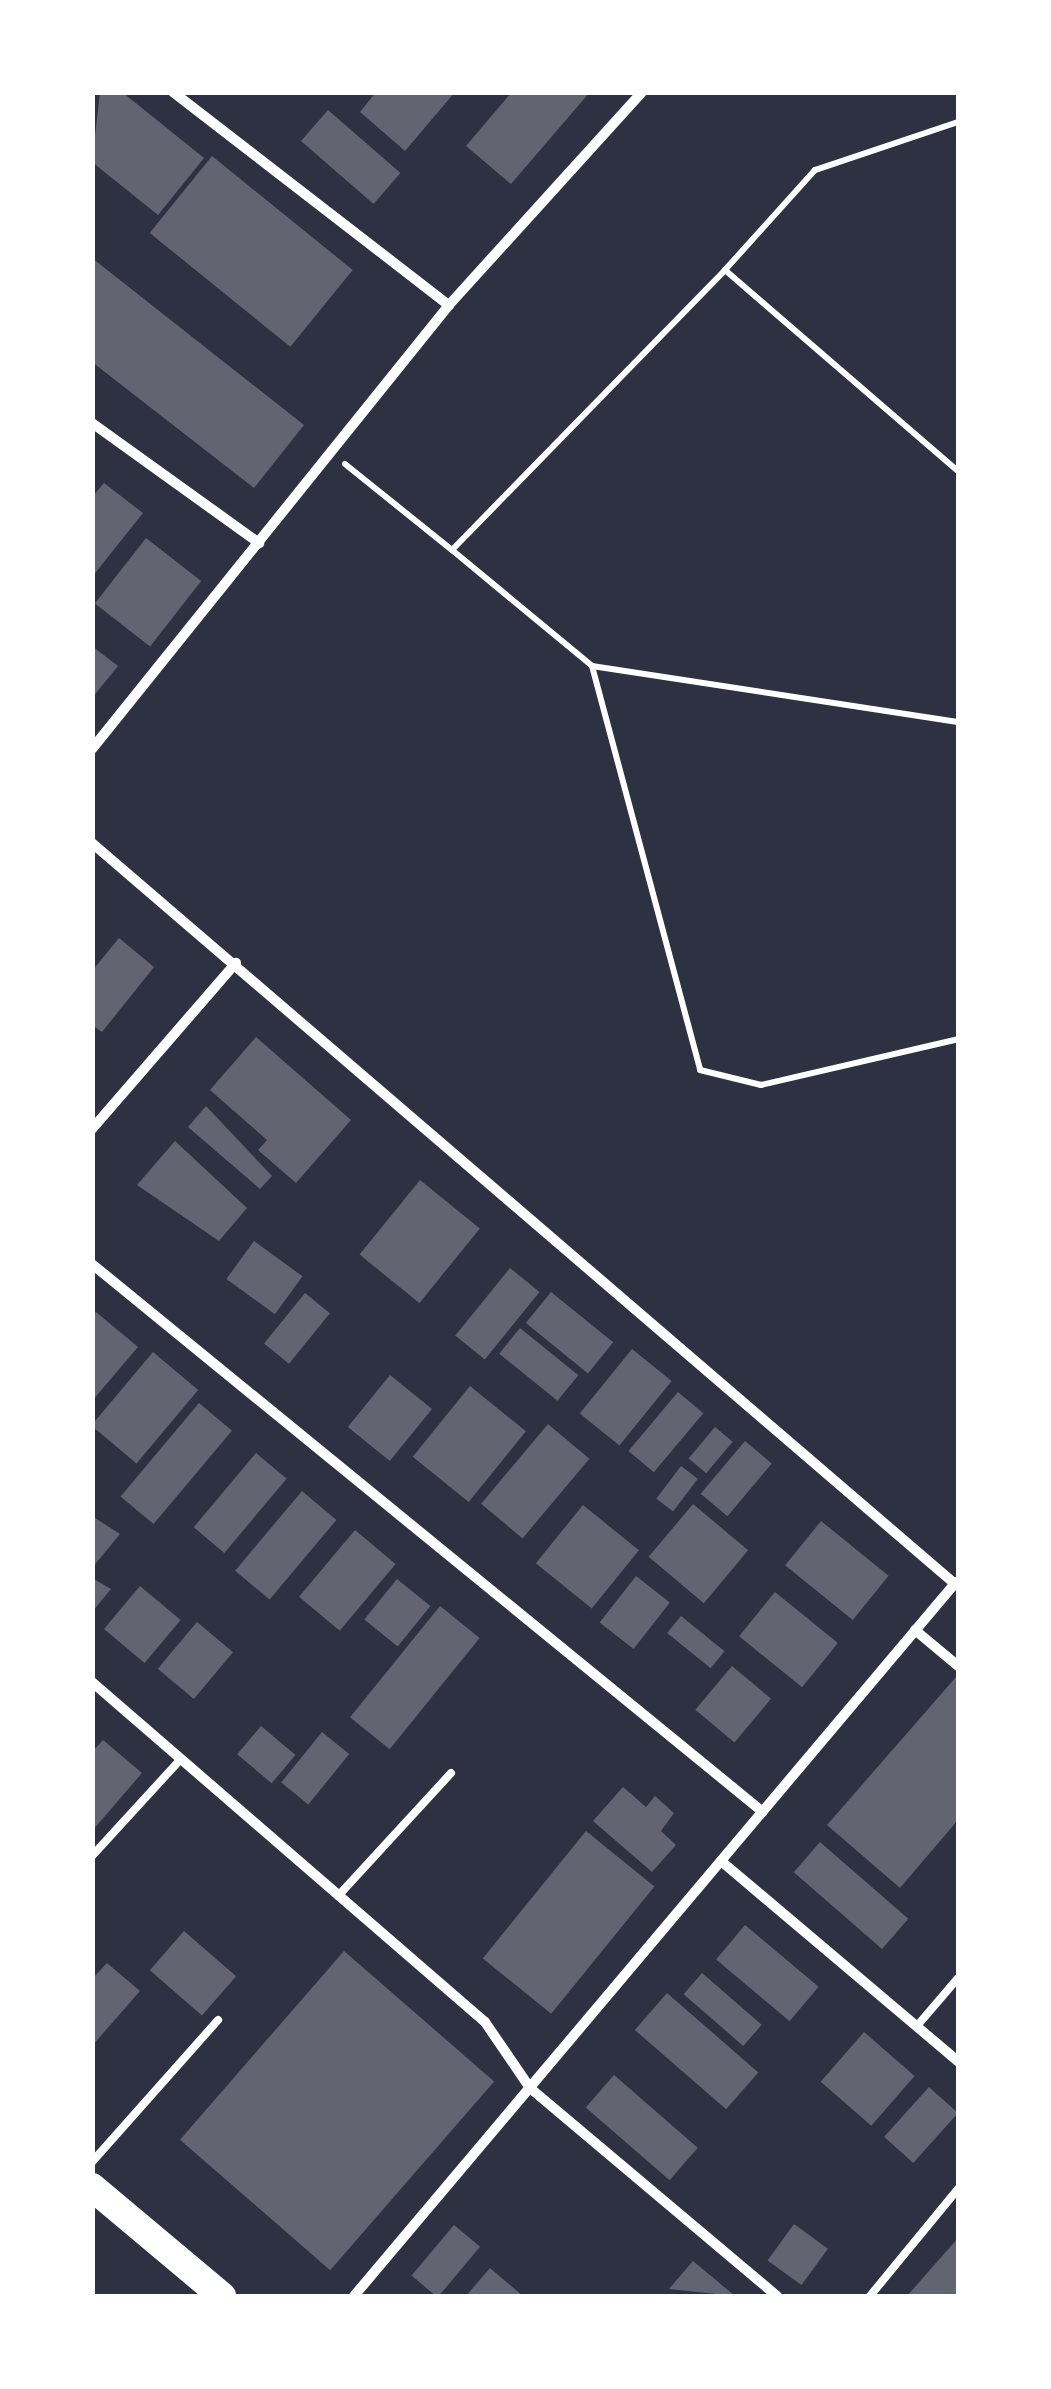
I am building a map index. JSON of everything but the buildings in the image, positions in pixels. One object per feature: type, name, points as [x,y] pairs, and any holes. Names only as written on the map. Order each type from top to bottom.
[{"type":"highway","points":[[92,2187],[222,2296]]},
{"type":"street","points":[[173,92],[448,305]]},
{"type":"street","points":[[92,749],[448,305],[642,92]]},
{"type":"street","points":[[92,423],[258,542]]},
{"type":"street","points":[[92,843],[956,1581],[354,2296]]},
{"type":"street","points":[[92,1129],[236,964]]},
{"type":"street","points":[[92,1264],[763,1812]]},
{"type":"street","points":[[916,1630],[958,1666]]},
{"type":"street","points":[[92,1682],[508,2044],[530,2088],[776,2296]]},
{"type":"street","points":[[722,1860],[958,2061]]},
{"type":"lane","points":[[92,1856],[181,1760]]},
{"type":"lane","points":[[338,1896],[452,1773]]},
{"type":"lane","points":[[917,2026],[958,1978]]},
{"type":"lane","points":[[92,2162],[218,2020]]},
{"type":"lane","points":[[870,2296],[958,2189]]},
{"type":"path","points":[[452,550],[725,270],[815,170],[958,122]]},
{"type":"path","points":[[725,270],[958,472]]},
{"type":"path","points":[[331,452],[592,666],[958,722]]},
{"type":"path","points":[[592,666],[700,1070],[760,1085],[958,1038]]}]
